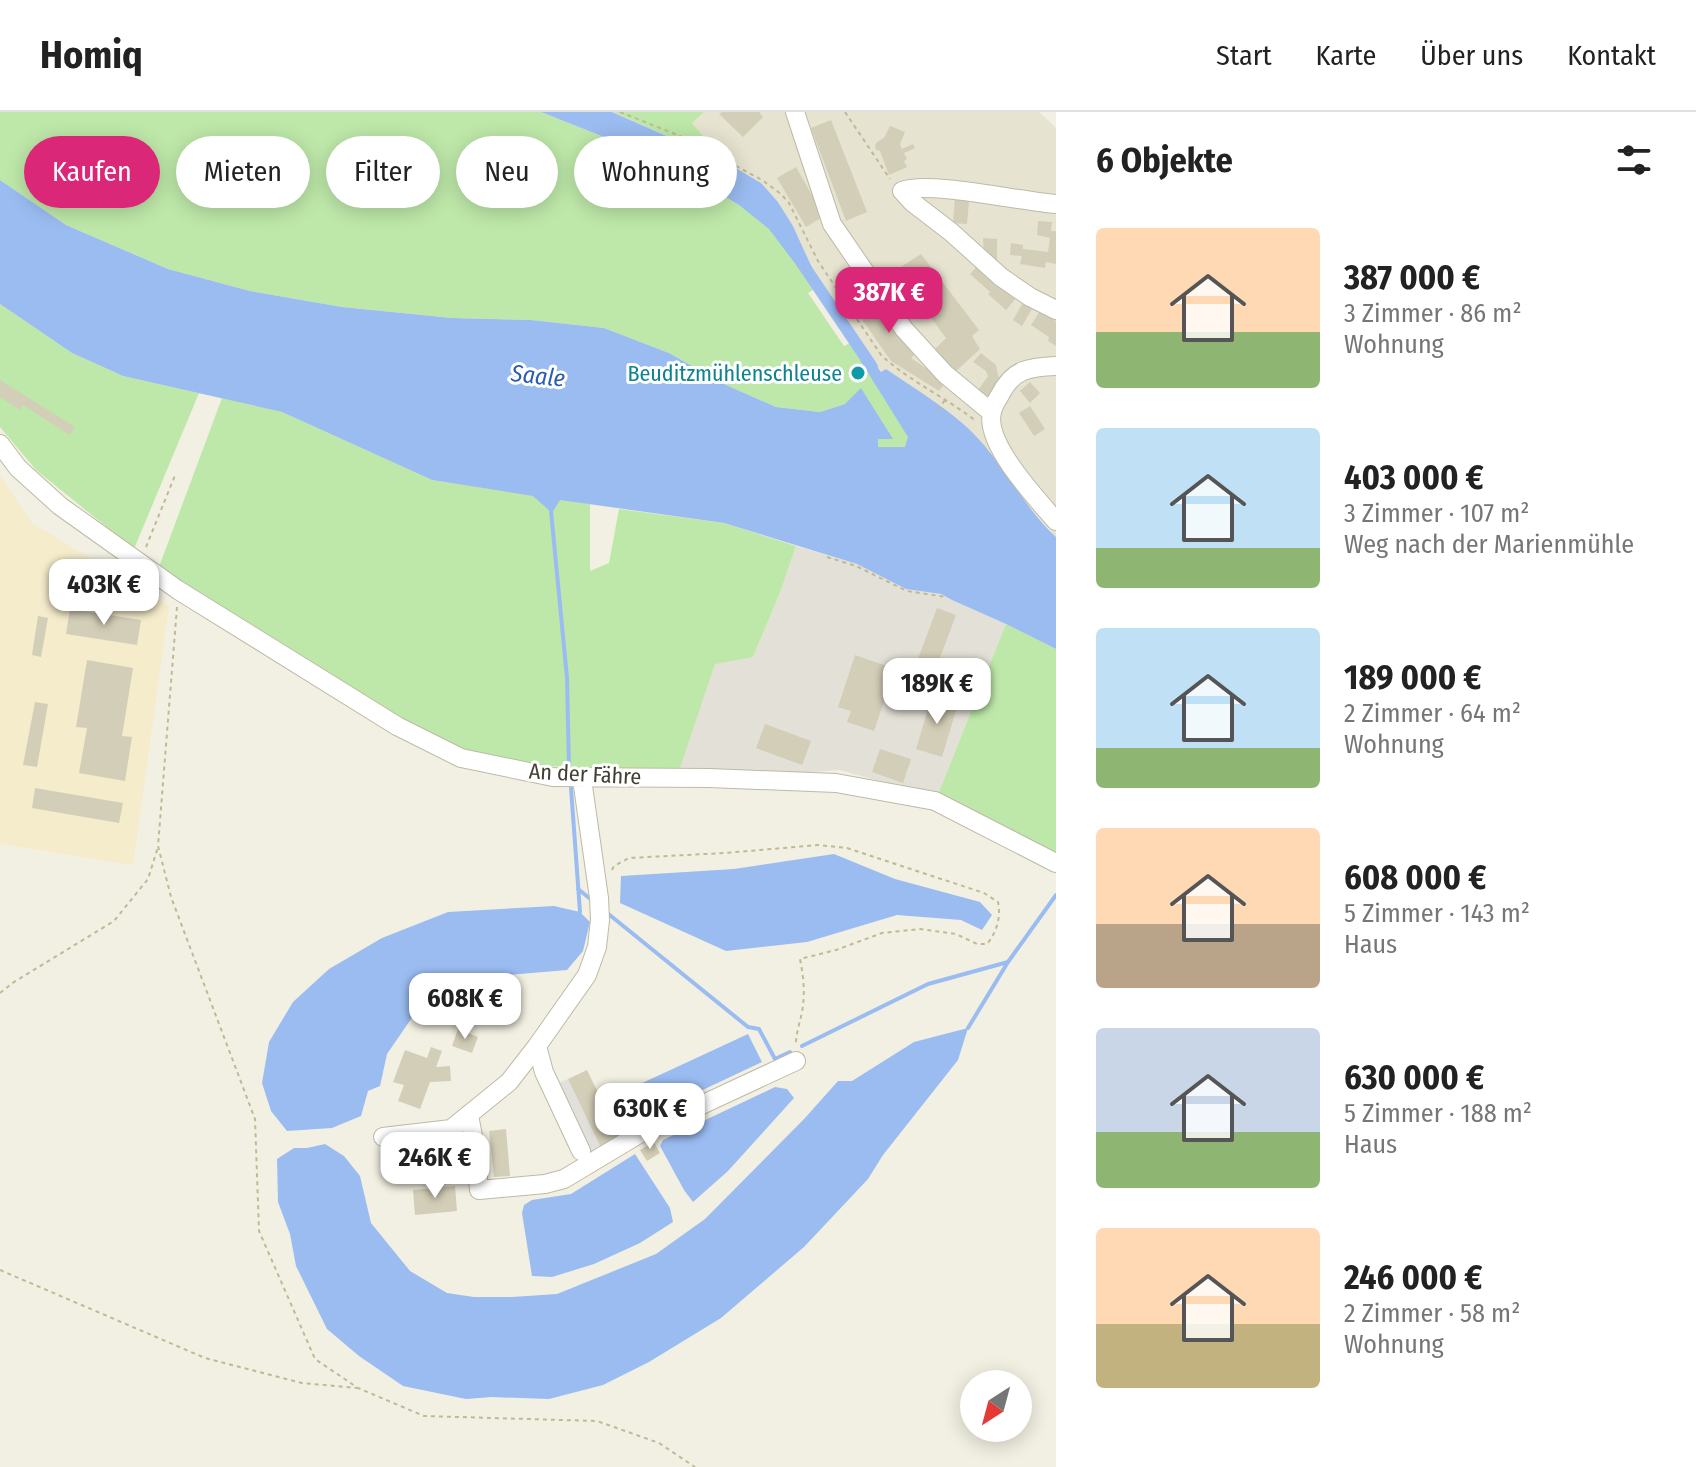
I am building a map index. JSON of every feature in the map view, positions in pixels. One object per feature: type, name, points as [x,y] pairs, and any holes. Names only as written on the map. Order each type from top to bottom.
[{"type":"street","points":[[795,112],[832,224],[904,329],[945,374],[991,412]]},
{"type":"street","points":[[1056,204],[939,189],[909,188],[902,191],[1001,277],[1056,310]]},
{"type":"street","points":[[1056,366],[1021,371],[1012,376],[991,412],[992,434],[1025,483],[1056,521]]},
{"type":"street","name":"An der Fähre","points":[[0,444],[18,468],[60,506],[178,590],[397,726],[461,758],[553,777],[582,779],[709,778],[836,783],[935,801],[1056,863]]},
{"type":"street","points":[[383,1137],[451,1129],[469,1115],[509,1082],[587,975],[597,947],[599,904],[582,779]]},
{"type":"street","points":[[537,1046],[544,1072],[581,1151]]},
{"type":"street","points":[[469,1115],[479,1190],[545,1184],[564,1179],[639,1134],[796,1061]]},
{"type":"path","points":[[620,112],[680,136],[775,189],[789,203],[818,261],[881,355],[992,434]]},
{"type":"path","points":[[845,112],[882,169],[902,191]]},
{"type":"path","points":[[771,194],[775,189]]},
{"type":"path","points":[[938,410],[946,399]]},
{"type":"path","points":[[139,563],[176,473]]},
{"type":"path","points":[[827,557],[856,566],[907,591],[946,597]]},
{"type":"path","points":[[0,993],[114,921],[148,879],[158,846],[178,590]]},
{"type":"path","points":[[599,904],[614,866],[629,858],[818,845],[847,848],[984,893],[998,902],[1000,913],[994,936],[987,944],[977,944],[956,934],[920,929],[882,933],[800,959],[804,976],[803,1005],[796,1034],[796,1061]]},
{"type":"path","points":[[158,846],[171,897],[255,1119],[259,1231],[315,1359],[358,1388],[424,1416],[597,1421],[659,1443],[695,1467]]},
{"type":"path","points":[[0,1270],[205,1358],[302,1383],[358,1388]]},
{"type":"shaded area","points":[[704,112],[1039,112],[1056,128],[1056,537],[1019,495],[983,444],[958,419],[886,369],[881,372],[814,272],[778,202],[761,183],[737,169],[737,136],[703,136],[692,123]]},
{"type":"shaded area","points":[[0,476],[32,523],[169,606],[133,865],[0,844]]},
{"type":"shaded area","points":[[796,546],[857,564],[906,589],[941,594],[1006,624],[937,797],[840,770],[767,775],[679,772],[715,663],[753,657]]},
{"type":"shaded area","points":[[568,1079],[602,1150],[591,1155],[556,1084]]},
{"type":"green space","points":[[0,112],[541,112],[602,136],[574,136],[574,208],[737,208],[737,204],[765,224],[798,266],[813,290],[808,293],[844,346],[850,343],[855,350],[909,437],[906,447],[877,447],[878,438],[892,438],[845,404],[820,412],[776,407],[726,385],[669,353],[604,328],[342,307],[250,291],[168,269],[66,225],[41,208],[160,208],[160,136],[24,136],[24,196],[0,180]]},
{"type":"green space","points":[[613,112],[704,112],[692,123],[703,136],[667,136]]},
{"type":"green space","points":[[0,304],[72,353],[123,376],[199,393],[134,549],[36,470],[0,427]]},
{"type":"green space","points":[[222,398],[282,412],[432,480],[590,504],[590,571],[609,563],[619,509],[724,523],[796,546],[753,657],[715,664],[679,772],[513,763],[459,749],[400,723],[159,567]]},
{"type":"green space","points":[[1006,624],[1056,649],[1056,855],[1009,829],[937,797]]},
{"type":"water","points":[[541,112],[612,112],[667,136],[601,136]]},
{"type":"water","points":[[737,169],[761,183],[778,202],[814,272],[806,278],[769,229],[739,205]]},
{"type":"water","name":"Saale","points":[[0,180],[24,196],[24,208],[41,208],[66,225],[168,269],[250,291],[342,307],[604,328],[669,353],[726,385],[776,407],[820,412],[845,404],[861,388],[893,439],[878,439],[878,447],[905,447],[908,437],[860,360],[868,354],[881,372],[886,369],[973,433],[1056,537],[1056,649],[941,594],[906,589],[857,564],[724,523],[560,500],[552,513],[533,496],[432,480],[282,412],[123,376],[72,353],[0,304]]},
{"type":"water","points":[[834,854],[895,879],[980,902],[992,915],[982,930],[961,920],[897,915],[807,942],[726,951],[620,903],[621,876],[734,869]]},
{"type":"water","points":[[554,906],[580,912],[590,922],[583,951],[567,970],[508,975],[422,1003],[387,1054],[380,1086],[368,1091],[361,1116],[332,1128],[287,1131],[271,1111],[262,1083],[269,1042],[293,1002],[329,969],[382,938],[448,912]]},
{"type":"water","points":[[968,1028],[958,1060],[883,1155],[868,1179],[804,1247],[721,1318],[649,1362],[603,1385],[549,1399],[466,1399],[403,1386],[327,1329],[296,1266],[290,1234],[278,1202],[277,1159],[294,1148],[325,1144],[344,1156],[360,1176],[371,1223],[410,1271],[447,1293],[474,1297],[557,1294],[656,1254],[705,1219],[838,1081],[852,1081],[914,1042]]},
{"type":"water","points":[[748,1034],[762,1062],[639,1120],[625,1091]]},
{"type":"water","points":[[775,1087],[787,1089],[794,1098],[728,1171],[693,1202],[660,1146],[663,1140]]},
{"type":"water","points":[[635,1154],[670,1208],[673,1222],[640,1243],[594,1264],[552,1277],[532,1276],[522,1213],[524,1205],[532,1200],[571,1194]]},
{"type":"building","points":[[759,112],[763,117],[743,137],[719,114]]},
{"type":"building","points":[[831,120],[867,212],[846,221],[811,128]]},
{"type":"building","points":[[890,126],[905,132],[900,144],[902,149],[913,144],[915,148],[904,153],[907,167],[889,175],[875,145],[884,138]]},
{"type":"building","points":[[796,167],[824,216],[806,227],[777,178]]},
{"type":"building","points":[[955,197],[969,201],[967,224],[953,223]]},
{"type":"building","points":[[1038,221],[1052,222],[1051,231],[1056,231],[1056,264],[1046,262],[1045,268],[1020,264],[1022,256],[1010,255],[1011,243],[1023,245],[1023,249],[1048,252],[1050,238],[1037,235]]},
{"type":"building","points":[[983,238],[997,239],[997,260],[984,258]]},
{"type":"building","points":[[921,254],[979,330],[972,336],[980,349],[953,374],[934,350],[946,338],[908,287],[888,301],[876,283]]},
{"type":"building","points":[[978,265],[1017,297],[1006,310],[970,274]]},
{"type":"building","points":[[864,281],[914,355],[911,358],[946,382],[939,391],[891,361],[845,295]]},
{"type":"building","points":[[1024,301],[1033,307],[1022,326],[1013,320]]},
{"type":"building","points":[[1040,311],[1056,321],[1056,346],[1031,325]]},
{"type":"building","points":[[981,353],[996,365],[1000,384],[990,398],[978,390],[988,376],[973,362]]},
{"type":"building","points":[[0,380],[75,427],[70,435],[23,405],[20,410],[0,397]]},
{"type":"building","points":[[1030,382],[1040,393],[1030,403],[1020,391]]},
{"type":"building","points":[[1030,406],[1045,429],[1034,436],[1019,413]]},
{"type":"building","points":[[937,608],[956,615],[934,674],[915,667]]},
{"type":"building","points":[[70,609],[141,620],[137,645],[66,634]]},
{"type":"building","points":[[38,616],[48,618],[41,657],[32,655]]},
{"type":"building","points":[[855,655],[895,669],[874,731],[847,722],[851,711],[838,707]]},
{"type":"building","points":[[87,660],[133,668],[122,736],[132,737],[125,781],[79,773],[87,728],[76,727]]},
{"type":"building","points":[[932,696],[958,704],[942,757],[916,749]]},
{"type":"building","points":[[35,702],[48,704],[37,767],[23,765]]},
{"type":"building","points":[[765,724],[811,741],[802,765],[756,748]]},
{"type":"building","points":[[880,749],[911,759],[903,783],[872,772]]},
{"type":"building","points":[[35,788],[123,803],[119,823],[32,808]]},
{"type":"building","points":[[458,1029],[478,1037],[472,1053],[452,1046]]},
{"type":"building","points":[[431,1047],[442,1051],[436,1067],[450,1066],[451,1081],[430,1082],[420,1109],[398,1101],[404,1085],[393,1082],[405,1050],[427,1058]]},
{"type":"building","points":[[587,1070],[621,1140],[602,1150],[568,1079]]},
{"type":"building","points":[[506,1129],[510,1176],[494,1177],[489,1131]]},
{"type":"building","points":[[654,1142],[660,1153],[647,1161],[640,1150]]},
{"type":"building","points":[[466,1144],[468,1169],[383,1176],[381,1151]]},
{"type":"building","points":[[455,1186],[457,1211],[415,1215],[413,1190]]},
{"type":"waterway","points":[[802,263],[872,367]]},
{"type":"waterway","points":[[551,511],[567,678],[569,768]]},
{"type":"waterway","points":[[571,788],[580,912]]},
{"type":"waterway","points":[[578,889],[593,901]]},
{"type":"waterway","points":[[968,1028],[1008,962],[1056,895]]},
{"type":"waterway","points":[[606,912],[748,1027],[759,1029],[775,1059],[790,1052]]},
{"type":"waterway","points":[[802,1046],[928,984],[1008,962]]},
{"type":"place","name":"Beuditzmühlenschleuse","points":[[858,373]]}]
